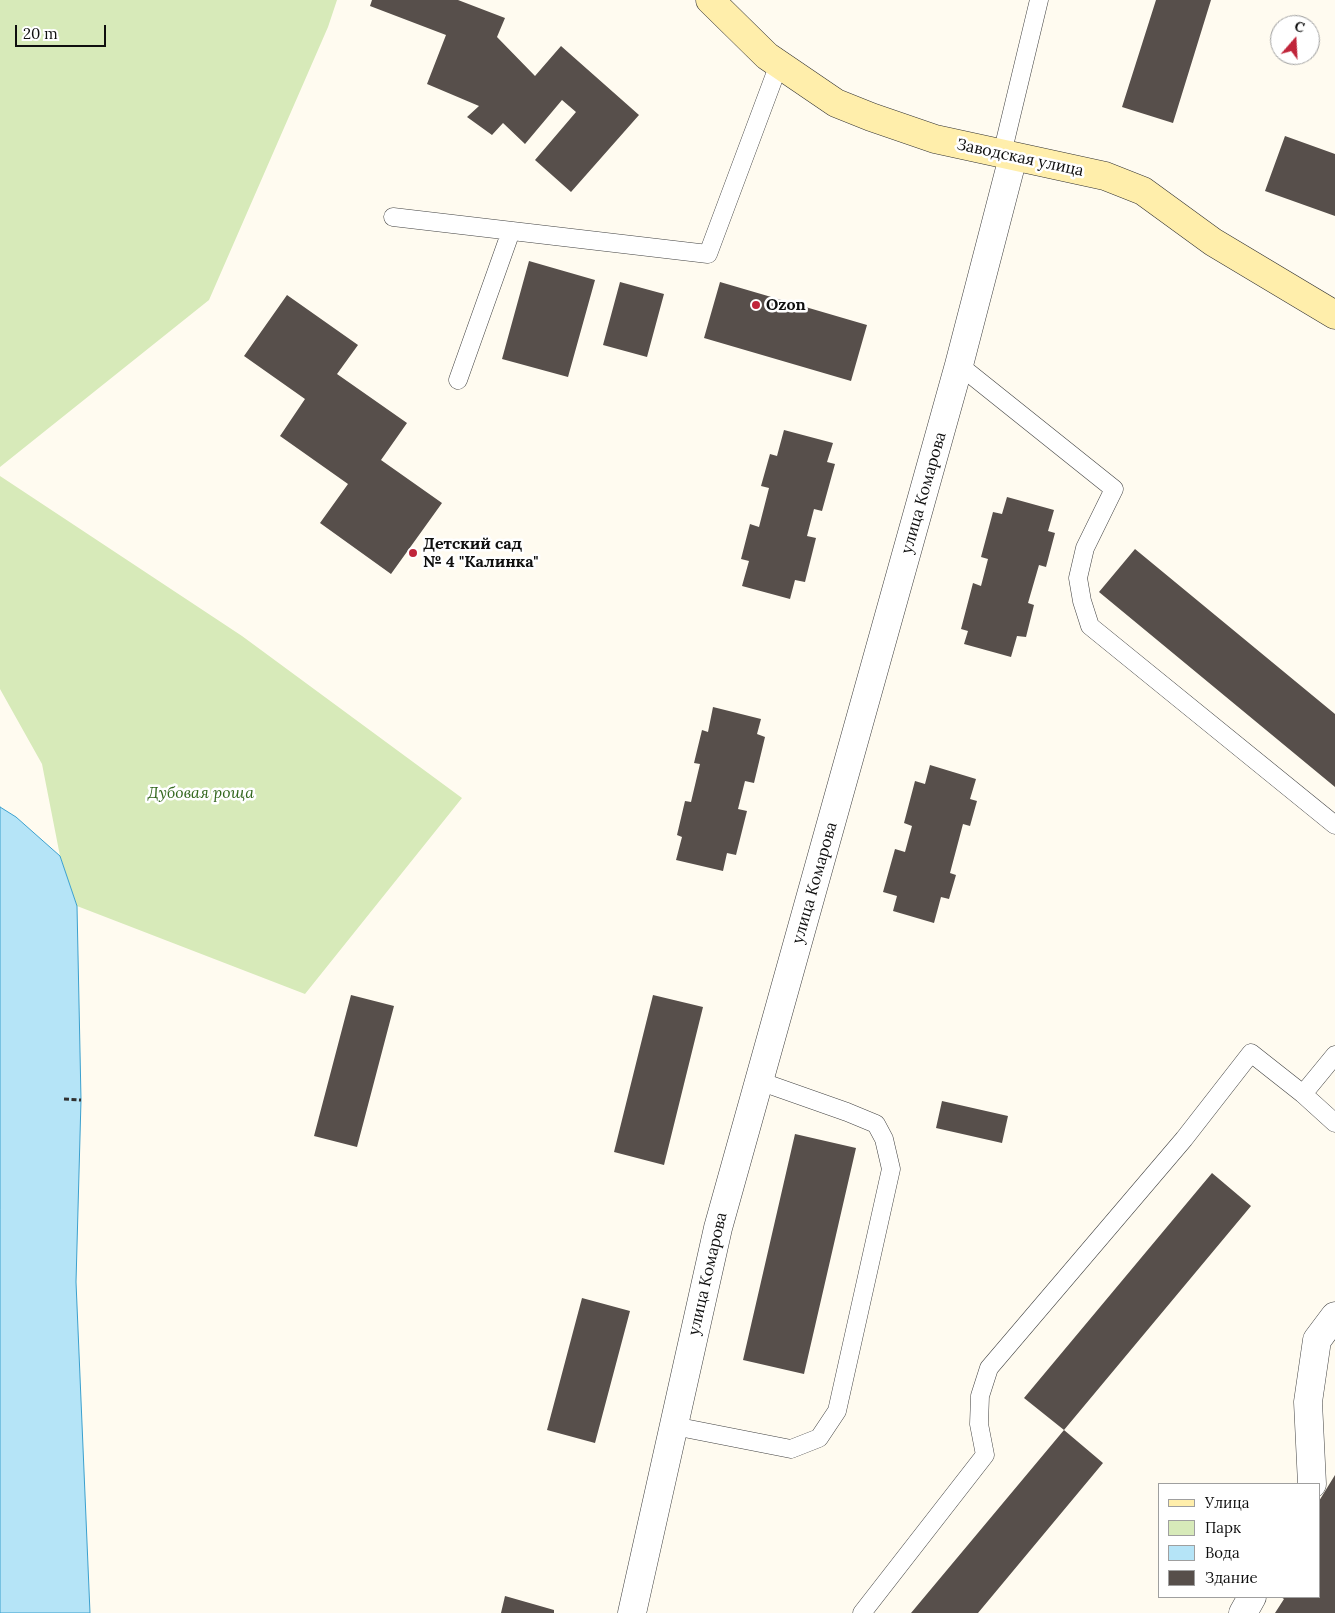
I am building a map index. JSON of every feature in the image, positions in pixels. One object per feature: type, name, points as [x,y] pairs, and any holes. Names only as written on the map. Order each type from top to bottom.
[{"type":"main road","name":"Заводская улица","points":[[720,4],[767,56],[836,103],[936,139],[1105,176],[1143,192],[1213,242],[1335,315]]},
{"type":"street","name":"улица Комарова","points":[[632,1613],[718,1228],[959,365],[1008,156]]},
{"type":"street","points":[[1312,1483],[1308,1402],[1317,1340],[1335,1316]]},
{"type":"street","points":[[1243,1613],[1251,1598]]},
{"type":"lane","points":[[1008,156],[1039,0]]},
{"type":"lane","points":[[393,217],[708,254],[779,64]]},
{"type":"lane","points":[[458,380],[511,231]]},
{"type":"lane","points":[[959,365],[1114,489],[1085,548],[1078,578],[1082,601],[1090,626],[1335,825]]},
{"type":"lane","points":[[862,1613],[985,1455],[980,1424],[980,1396],[989,1368],[1184,1139],[1251,1054],[1303,1094],[1335,1123]]},
{"type":"lane","points":[[1303,1094],[1335,1056]]},
{"type":"lane","points":[[674,1426],[791,1449],[819,1438],[837,1411],[891,1169],[884,1139],[876,1124],[759,1081]]},
{"type":"path","points":[[64,1099],[82,1100]]},
{"type":"green space","points":[[0,0],[337,0],[328,27],[209,300],[0,467]]},
{"type":"green space","name":"Дубовая роща","points":[[0,476],[242,636],[462,798],[305,994],[77,906],[60,856],[42,764],[0,689]]},
{"type":"water","points":[[0,807],[16,817],[60,856],[77,906],[81,1100],[76,1282],[90,1613],[0,1613]]},
{"type":"building","points":[[372,0],[458,0],[505,18],[497,37],[535,76],[561,46],[639,115],[571,192],[535,160],[576,112],[562,100],[525,144],[503,123],[492,135],[467,117],[479,106],[427,84],[446,35],[370,6]]},
{"type":"building","points":[[1156,0],[1211,0],[1173,123],[1122,107]]},
{"type":"building","points":[[1285,136],[1335,154],[1335,216],[1265,191]]},
{"type":"building","points":[[529,261],[595,280],[568,377],[502,359]]},
{"type":"building","points":[[620,282],[664,294],[647,357],[603,345]]},
{"type":"building","points":[[720,282],[867,325],[851,381],[704,338]]},
{"type":"building","points":[[287,295],[358,345],[337,374],[407,423],[381,460],[442,503],[391,574],[320,523],[348,484],[280,436],[305,399],[244,356]]},
{"type":"building","points":[[784,430],[833,443],[827,462],[835,464],[822,511],[814,509],[807,536],[816,538],[805,582],[795,580],[790,599],[742,586],[749,561],[741,559],[750,524],[759,527],[769,488],[761,486],[770,454],[777,456]]},
{"type":"building","points":[[1007,497],[1054,510],[1048,531],[1055,533],[1046,567],[1039,565],[1028,603],[1034,605],[1026,637],[1017,636],[1011,657],[964,644],[968,631],[961,629],[973,583],[981,586],[988,559],[981,557],[993,512],[1002,514]]},
{"type":"building","points":[[1135,549],[1335,714],[1335,787],[1099,592]]},
{"type":"building","points":[[713,707],[761,719],[757,734],[765,737],[754,783],[745,781],[738,809],[747,811],[736,855],[727,853],[723,871],[676,860],[682,837],[677,835],[685,801],[691,802],[700,764],[694,763],[702,730],[708,732]]},
{"type":"building","points":[[930,765],[976,779],[970,799],[977,801],[970,826],[963,824],[950,873],[956,875],[949,899],[941,897],[934,923],[893,911],[897,896],[883,892],[895,849],[905,852],[912,826],[904,823],[915,781],[925,784]]},
{"type":"building","points":[[351,995],[394,1006],[357,1147],[314,1136]]},
{"type":"building","points":[[653,995],[703,1007],[664,1165],[614,1152]]},
{"type":"building","points":[[942,1101],[1008,1116],[1002,1143],[936,1128]]},
{"type":"building","points":[[795,1134],[856,1148],[804,1374],[743,1360]]},
{"type":"building","points":[[1212,1173],[1251,1206],[1064,1430],[1024,1398]]},
{"type":"building","points":[[582,1298],[630,1311],[595,1443],[547,1430]]},
{"type":"building","points":[[1064,1430],[1103,1463],[978,1613],[911,1613]]},
{"type":"building","points":[[1335,1475],[1335,1613],[1275,1613],[1284,1599],[1282,1598],[1320,1598],[1320,1499]]},
{"type":"building","points":[[505,1596],[554,1610],[554,1613],[501,1613]]},
{"type":"place","name":"Ozon","points":[[756,305]]},
{"type":"place","name":"Детский сад № 4 \"Калинка\"","points":[[413,553]]}]
